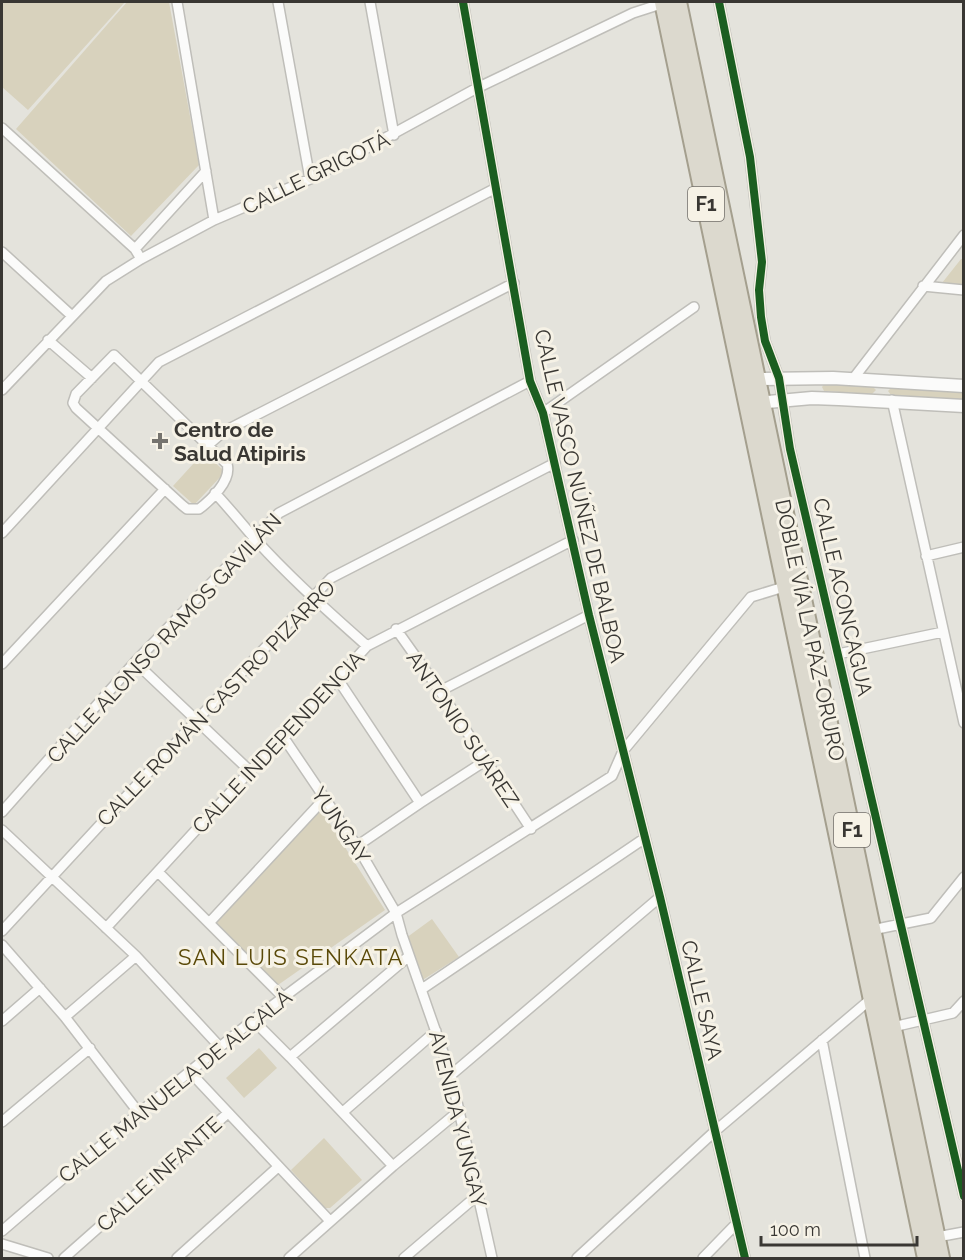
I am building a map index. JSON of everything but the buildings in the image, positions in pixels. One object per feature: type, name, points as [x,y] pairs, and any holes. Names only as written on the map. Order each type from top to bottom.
[{"type":"highway","name":"DOBLE VÍA LA PAZ-ORURO","points":[[668,2],[758,379],[756,403],[787,586],[926,1258]]},
{"type":"highway","name":"DOBLE VÍA LA PAZ-ORURO","points":[[668,2],[872,930],[941,1258]]},
{"type":"street","points":[[177,2],[214,220]]},
{"type":"street","points":[[278,2],[310,179]]},
{"type":"street","points":[[370,2],[394,135]]},
{"type":"street","name":"CALLE VASCO NÚÑEZ DE BALBOA","points":[[463,2],[530,381],[543,412],[589,615],[623,751]]},
{"type":"street","points":[[630,2],[633,13]]},
{"type":"street","name":"CALLE GRIGOTÁ","points":[[3,385],[106,281],[141,259],[214,220],[310,179],[477,88],[633,13],[668,2]]},
{"type":"street","name":"CALLE ACONCAGUA","points":[[719,2],[750,157],[762,262],[759,290],[765,341],[779,378],[790,449],[963,1196]]},
{"type":"street","points":[[2,128],[135,249],[141,259]]},
{"type":"street","points":[[135,249],[206,171]]},
{"type":"street","points":[[2,533],[159,362],[496,188]]},
{"type":"street","points":[[853,379],[923,286],[962,240]]},
{"type":"street","points":[[2,252],[72,316]]},
{"type":"street","points":[[208,445],[223,432],[514,283]]},
{"type":"street","points":[[923,286],[963,290]]},
{"type":"street","points":[[543,412],[694,307]]},
{"type":"street","points":[[48,340],[92,378]]},
{"type":"street","points":[[114,355],[227,464],[229,470],[227,479],[202,506],[193,510],[182,505],[76,408],[73,403],[76,394],[92,378],[114,355]]},
{"type":"street","points":[[758,379],[853,379],[963,386]]},
{"type":"street","name":"CALLE ALONSO RAMOS GAVILÁN","points":[[2,812],[135,662],[279,513],[530,381]]},
{"type":"street","points":[[879,381],[879,400]]},
{"type":"street","points":[[756,403],[812,398],[892,400],[963,406]]},
{"type":"street","points":[[892,400],[963,723]]},
{"type":"street","name":"CALLE ROMÁN CASTRO PIZARRO","points":[[2,931],[331,578],[555,463]]},
{"type":"street","points":[[2,664],[165,489]]},
{"type":"street","points":[[215,493],[312,597],[367,646]]},
{"type":"street","name":"CALLE INDEPENDENCIA","points":[[106,928],[367,646],[396,629],[573,540]]},
{"type":"street","points":[[926,556],[963,547]]},
{"type":"street","name":"CALLE MANUELA DE ALCALÁ","points":[[2,1230],[140,1113],[283,997],[396,913],[612,776],[623,751],[752,597],[787,586]]},
{"type":"street","points":[[440,691],[589,615]]},
{"type":"street","name":"ANTONIO SUÁREZ","points":[[396,629],[531,829]]},
{"type":"street","points":[[838,654],[943,632]]},
{"type":"street","points":[[135,662],[250,771]]},
{"type":"street","points":[[337,678],[420,802]]},
{"type":"street","name":"YUNGAY","points":[[284,738],[357,846],[396,913]]},
{"type":"street","name":"CALLE SAYA","points":[[623,751],[660,897],[714,1132],[722,1153],[745,1258]]},
{"type":"street","points":[[357,846],[485,760]]},
{"type":"street","points":[[209,923],[324,800]]},
{"type":"street","points":[[2,830],[136,956],[220,1047]]},
{"type":"street","points":[[422,989],[645,838]]},
{"type":"street","points":[[158,872],[283,997]]},
{"type":"street","points":[[872,930],[931,918],[963,877]]},
{"type":"street","points":[[451,1075],[660,897]]},
{"type":"street","name":"AVENIDA YUNGAY","points":[[396,913],[451,1075],[492,1258]]},
{"type":"street","points":[[2,945],[65,1017],[140,1113]]},
{"type":"street","points":[[65,1017],[136,956]]},
{"type":"street","points":[[290,1057],[409,956]]},
{"type":"street","points":[[2,1021],[40,988]]},
{"type":"street","points":[[577,1258],[714,1132],[872,998]]},
{"type":"street","points":[[893,1027],[953,1013],[963,1001]]},
{"type":"street","points":[[253,1020],[393,1166]]},
{"type":"street","points":[[343,1112],[436,1031]]},
{"type":"street","points":[[822,1040],[865,1258]]},
{"type":"street","points":[[2,1122],[90,1048]]},
{"type":"street","points":[[190,1072],[330,1221]]},
{"type":"street","points":[[289,1258],[460,1110]]},
{"type":"street","name":"CALLE INFANTE","points":[[64,1258],[228,1113]]},
{"type":"street","points":[[177,1258],[278,1167]]},
{"type":"street","points":[[404,1258],[479,1194]]},
{"type":"street","points":[[704,1258],[737,1223]]},
{"type":"street","points":[[937,1237],[963,1232]]},
{"type":"street","points":[[2,1244],[48,1258]]},
{"type":"shaded area","points":[[2,2],[125,2],[28,110],[2,87]]},
{"type":"shaded area","points":[[127,2],[169,2],[199,165],[131,236],[16,129]]},
{"type":"shaded area","points":[[963,259],[963,287],[946,286],[942,283]]},
{"type":"shaded area","points":[[825,383],[872,386],[876,390],[872,394],[824,391],[822,387]]},
{"type":"shaded area","points":[[892,387],[963,392],[963,400],[891,395],[888,391]]},
{"type":"shaded area","points":[[204,452],[225,472],[194,505],[173,486]]},
{"type":"shaded area","points":[[320,808],[385,910],[278,985],[216,923]]},
{"type":"shaded area","points":[[432,919],[459,957],[421,981],[406,938]]},
{"type":"shaded area","points":[[259,1048],[277,1068],[244,1098],[226,1078]]},
{"type":"shaded area","points":[[324,1138],[362,1180],[330,1208],[325,1208],[291,1170]]},
{"type":"cycle path","points":[[463,2],[530,381],[543,413],[589,615],[660,897],[745,1258]]},
{"type":"cycle path","points":[[719,2],[750,157],[762,262],[759,290],[765,341],[779,378],[790,449],[964,1196]]},
{"type":"place","name":"Centro de Salud Atipiris","points":[[160,441]]},
{"type":"district","name":"SAN LUIS SENKATA","points":[[291,957]]}]
